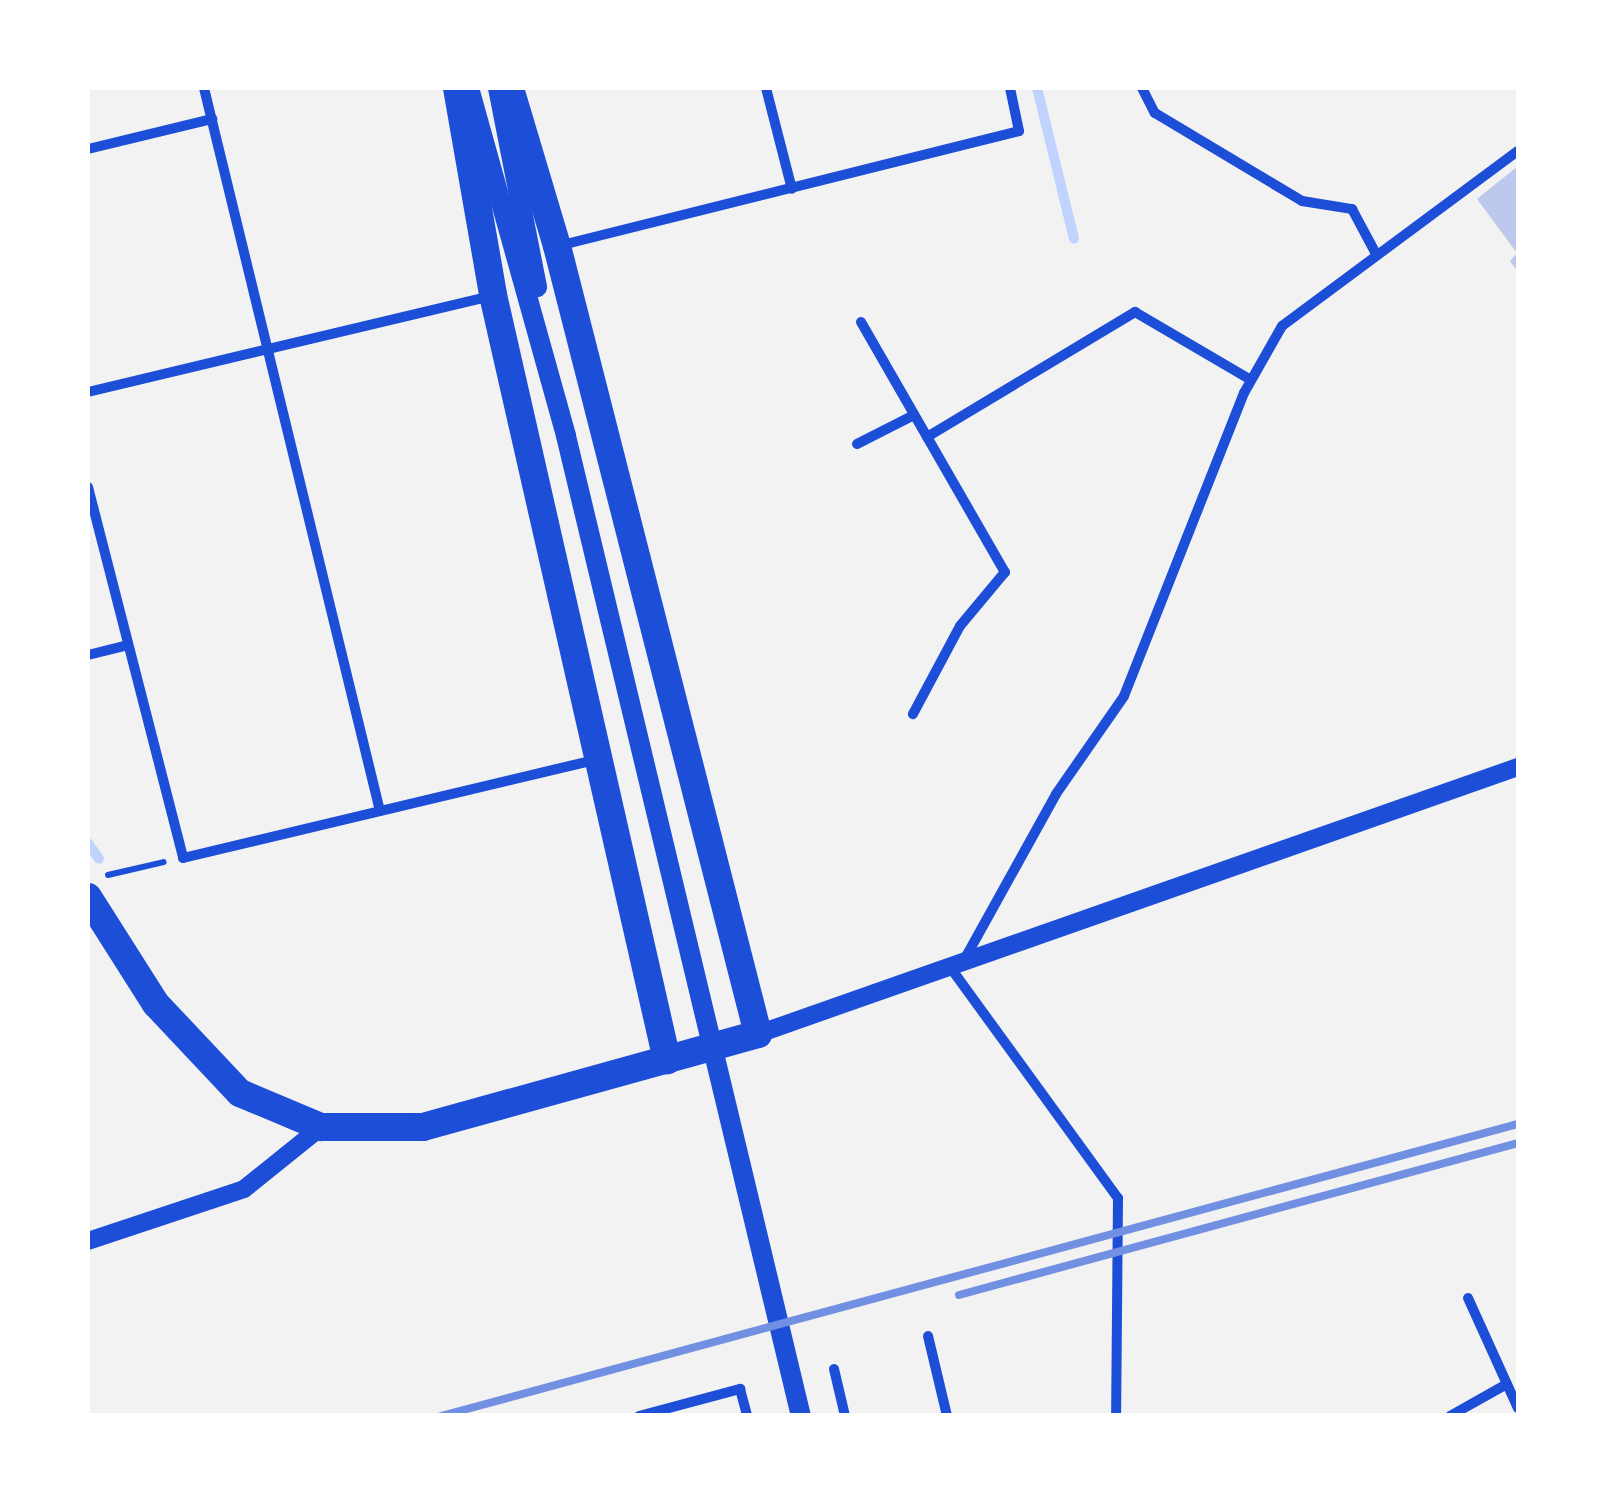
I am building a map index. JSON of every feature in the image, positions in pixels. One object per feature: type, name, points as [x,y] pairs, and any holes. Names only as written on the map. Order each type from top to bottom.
[{"type":"highway","points":[[457,88],[494,295],[602,758],[667,1060]]},
{"type":"highway","points":[[88,896],[156,1004],[240,1093],[320,1127],[422,1126],[758,1034],[557,246],[510,88]]},
{"type":"main road","points":[[469,88],[566,436],[801,1416]]},
{"type":"main road","points":[[498,88],[566,436]]},
{"type":"street","points":[[204,88],[380,811]]},
{"type":"street","points":[[766,88],[792,189]]},
{"type":"street","points":[[557,246],[1020,131],[1010,88]]},
{"type":"street","points":[[1142,88],[1155,113],[1286,192],[1352,210],[1375,252]]},
{"type":"street","points":[[88,150],[212,119]]},
{"type":"street","points":[[956,964],[1056,794],[1124,696],[1251,380],[1282,326],[1375,252],[1518,150]]},
{"type":"street","points":[[88,392],[494,295]]},
{"type":"street","points":[[927,438],[1135,312],[1251,380]]},
{"type":"street","points":[[861,322],[1005,572],[960,626],[913,714]]},
{"type":"street","points":[[857,444],[914,415]]},
{"type":"street","points":[[88,487],[93,532],[128,645],[183,858],[602,758]]},
{"type":"street","points":[[88,656],[128,645]]},
{"type":"street","points":[[758,1034],[1518,767]]},
{"type":"street","points":[[956,964],[1118,1198],[1116,1416]]},
{"type":"street","points":[[88,1241],[244,1189],[320,1127]]},
{"type":"street","points":[[1468,1298],[1518,1408]]},
{"type":"street","points":[[928,1336],[948,1416]]},
{"type":"street","points":[[834,1369],[845,1416]]},
{"type":"street","points":[[1450,1416],[1507,1384]]},
{"type":"street","points":[[639,1416],[740,1390],[747,1416]]},
{"type":"path","points":[[88,880],[183,858]]},
{"type":"building","points":[[1518,166],[1518,272],[1510,261],[1517,253],[1477,199]]},
{"type":"waterway","points":[[1037,88],[1074,239]]},
{"type":"waterway","points":[[88,843],[99,859]]},
{"type":"railway","points":[[441,1416],[1518,1124]]},
{"type":"railway","points":[[959,1295],[1518,1143]]}]
